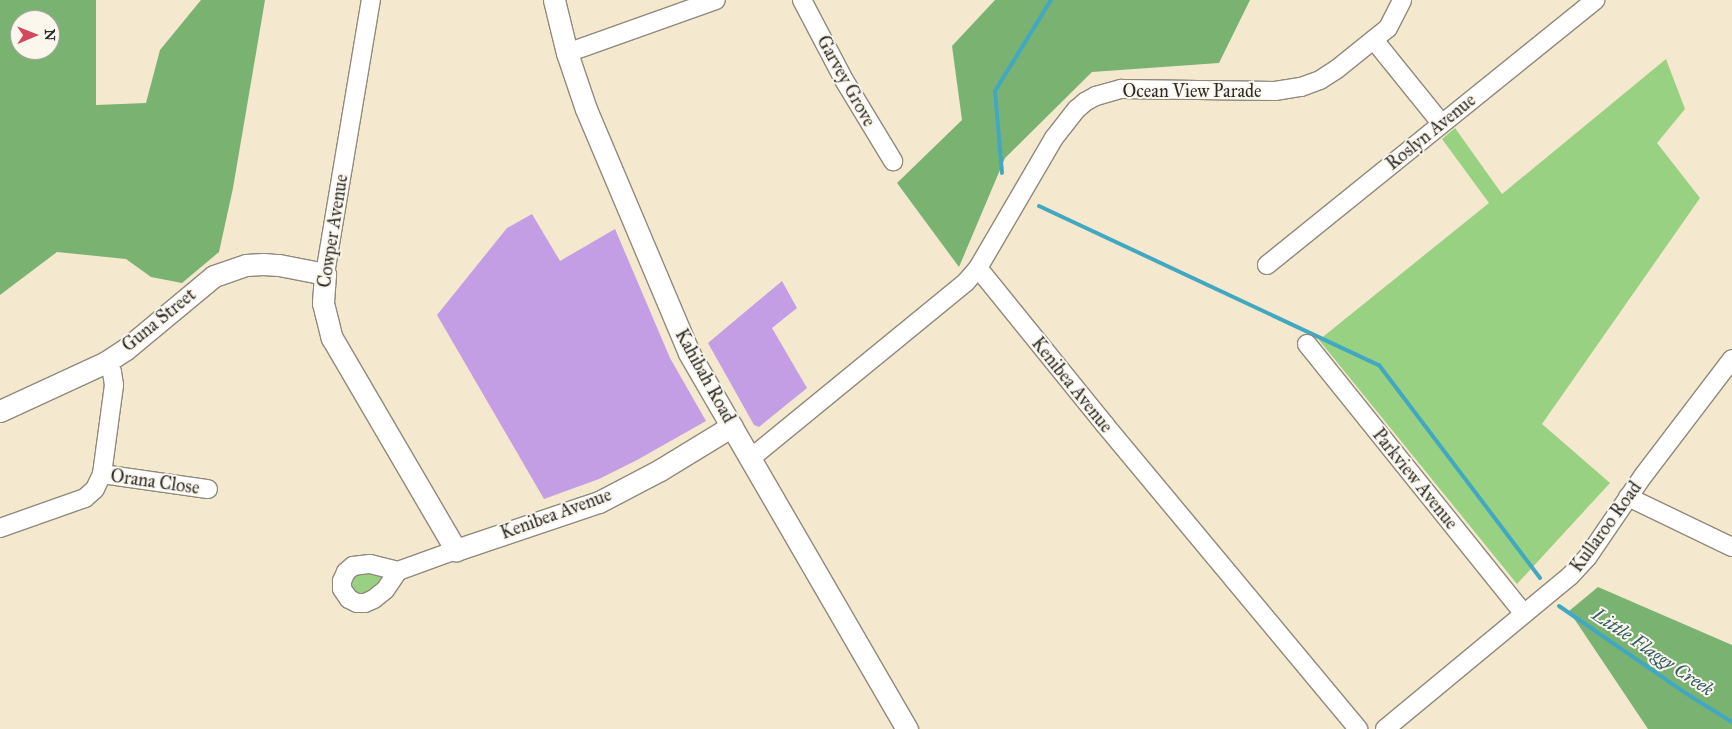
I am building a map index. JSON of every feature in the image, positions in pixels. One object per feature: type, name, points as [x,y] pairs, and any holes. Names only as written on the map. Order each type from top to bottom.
[{"type":"main road","name":"Kahibah Road","points":[[554,0],[567,53],[580,92],[609,166],[689,353],[907,729]]},
{"type":"main road","name":"Guna Street","points":[[0,411],[106,362],[126,349],[214,276],[230,268],[246,265],[271,265],[325,274]]},
{"type":"main road","name":"Cowper Avenue","points":[[325,274],[323,303],[332,338],[456,550]]},
{"type":"main road","name":"Kenibea Avenue","points":[[456,550],[599,502],[660,470],[732,426]]},
{"type":"street","name":"Cowper Avenue","points":[[325,274],[371,0]]},
{"type":"street","points":[[567,53],[716,0]]},
{"type":"street","name":"Garvey Grove","points":[[802,0],[844,80],[893,161]]},
{"type":"street","name":"Ocean View Parade","points":[[978,268],[1054,138],[1085,102],[1096,96],[1121,90],[1275,90],[1301,87],[1320,80],[1388,28],[1402,0]]},
{"type":"street","name":"Roslyn Avenue","points":[[1267,265],[1595,0]]},
{"type":"street","points":[[1374,40],[1441,124]]},
{"type":"street","points":[[751,458],[954,293],[978,268]]},
{"type":"street","name":"Kenibea Avenue","points":[[978,268],[1105,425],[1358,729]]},
{"type":"street","name":"Parkview Avenue","points":[[1307,344],[1524,614]]},
{"type":"street","name":"Kullaroo Road","points":[[1385,729],[1570,576],[1587,558],[1628,497],[1732,358]]},
{"type":"street","points":[[0,528],[85,498],[94,490],[102,474],[114,385],[112,372],[106,362]]},
{"type":"street","name":"Orana Close","points":[[102,474],[208,489]]},
{"type":"street","points":[[1628,497],[1732,547]]},
{"type":"street","name":"Kenibea Avenue","points":[[398,571],[456,550]]},
{"type":"green space","points":[[0,0],[96,0],[96,105],[146,103],[160,50],[201,0],[265,0],[233,188],[219,252],[182,283],[151,277],[126,259],[57,252],[0,295]]},
{"type":"green space","points":[[995,0],[1250,0],[1219,63],[1092,72],[1005,158],[959,267],[897,183],[962,120],[952,46]]},
{"type":"green space","points":[[1666,59],[1685,109],[1657,143],[1700,198],[1542,424],[1610,483],[1517,584],[1319,340],[1489,203],[1442,139],[1455,128],[1502,194]]},
{"type":"green space","points":[[359,571],[389,572],[382,585],[362,597],[349,590],[350,579]]},
{"type":"green space","points":[[1598,587],[1732,645],[1732,729],[1648,729],[1569,611]]},
{"type":"building","points":[[532,214],[560,261],[615,229],[670,358],[706,421],[599,479],[544,499],[437,315],[507,228]]},
{"type":"building","points":[[782,281],[797,308],[772,328],[807,388],[759,427],[754,425],[708,343]]},
{"type":"waterway","points":[[1002,173],[995,91],[1051,0]]},
{"type":"waterway","points":[[1039,206],[1379,365],[1540,578]]},
{"type":"waterway","name":"Little Flaggy Creek","points":[[1559,606],[1687,694],[1732,722]]}]
